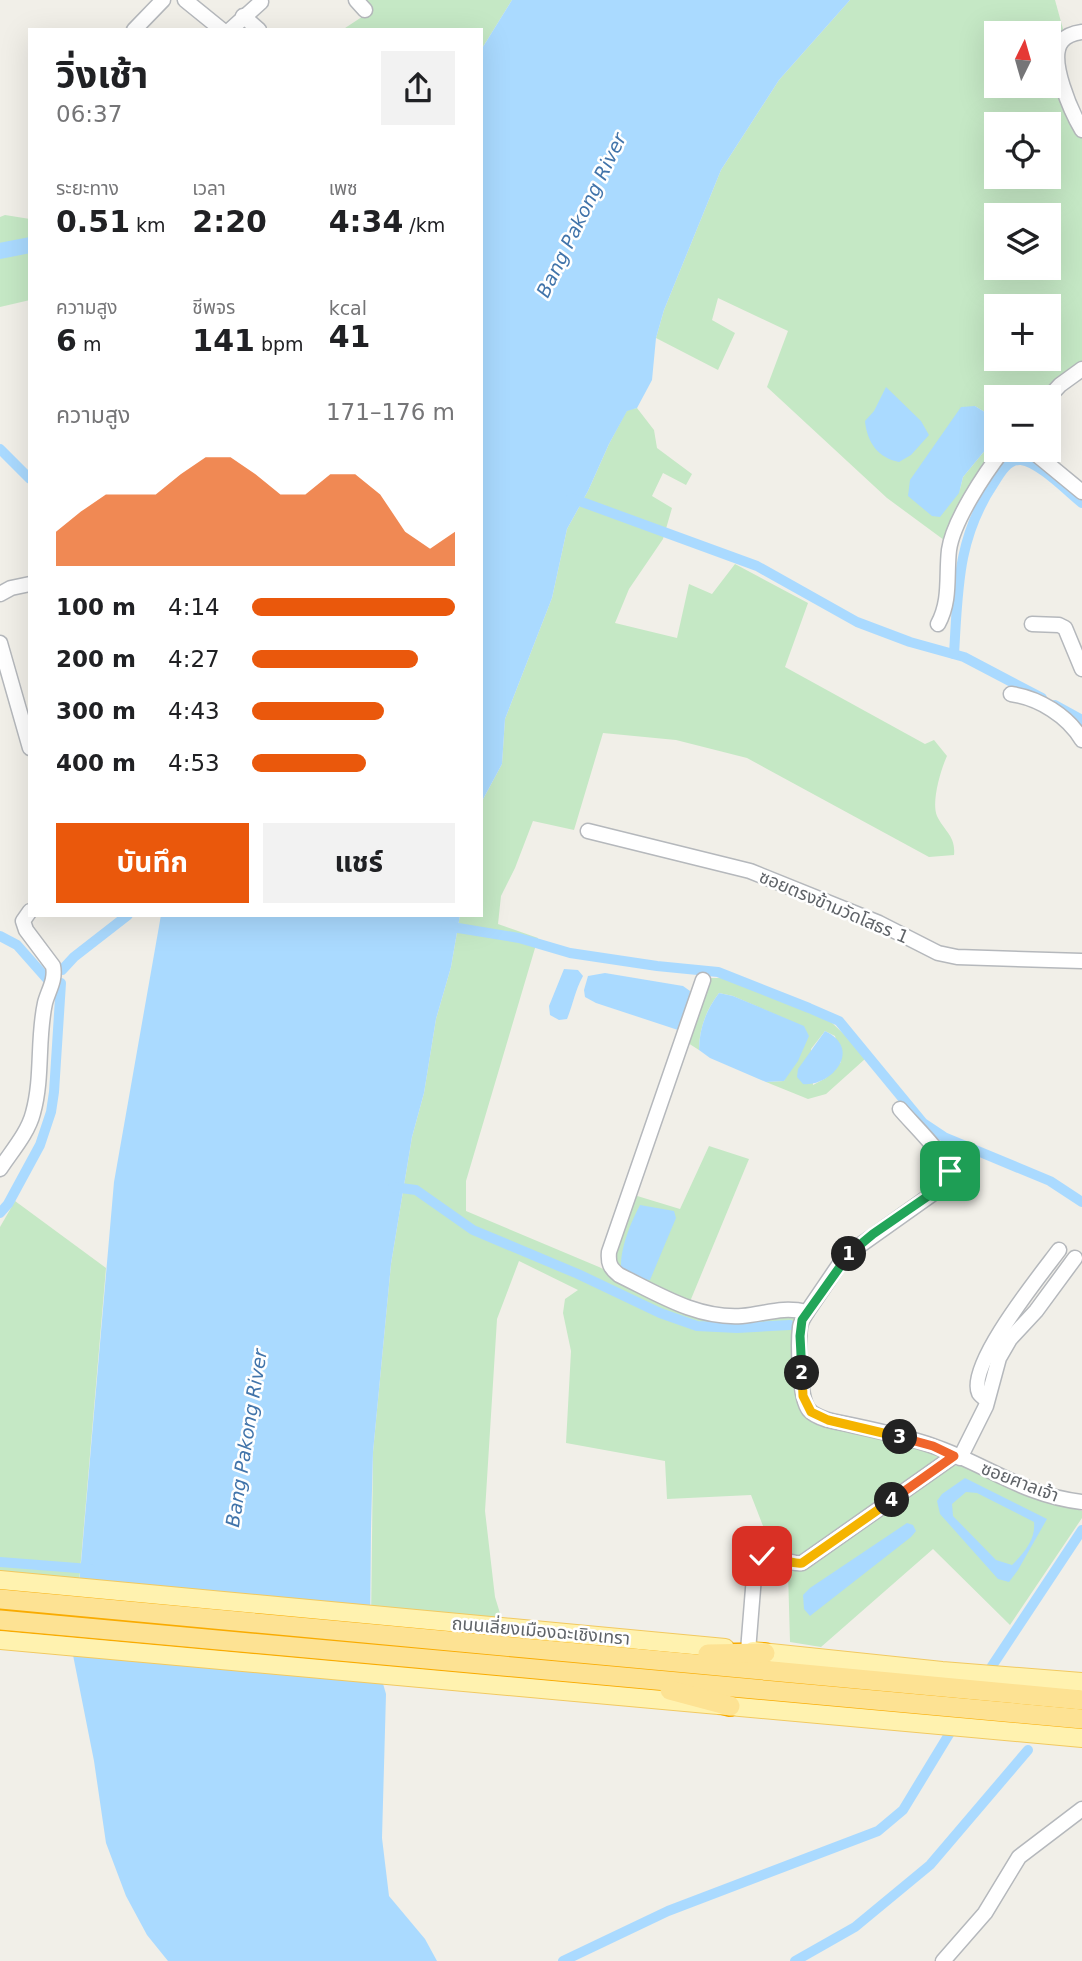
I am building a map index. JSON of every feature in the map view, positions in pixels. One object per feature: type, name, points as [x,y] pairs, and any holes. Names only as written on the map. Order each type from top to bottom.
[{"type":"highway","name":"ถนนเลี่ยงเมืองฉะเชิงเทรา","points":[[0,1599],[589,1654],[619,1666],[1082,1719]]},
{"type":"highway","name":"ถนนเลี่ยงเมืองฉะเชิงเทรา","points":[[0,1620],[589,1654]]},
{"type":"highway","points":[[619,1666],[757,1652]]},
{"type":"highway","points":[[619,1666],[730,1706]]},
{"type":"highway","name":"ถนนเลี่ยงเมืองฉะเชิงเทรา","points":[[619,1666],[1082,1700]]},
{"type":"main road","name":"ถนนเลี่ยงเมืองฉะเชิงเทรา","points":[[0,1580],[589,1654],[757,1652],[1082,1682]]},
{"type":"main road","points":[[0,1640],[1082,1738]]},
{"type":"street","points":[[136,28],[163,0]]},
{"type":"street","points":[[185,0],[220,28]]},
{"type":"street","points":[[232,28],[260,1]]},
{"type":"street","points":[[243,16],[257,28]]},
{"type":"street","points":[[1082,32],[1072,34],[1062,41],[1058,49],[1058,68],[1069,108],[1082,130]]},
{"type":"street","points":[[1060,385],[1082,369]]},
{"type":"street","points":[[938,624],[944,612],[949,580],[949,547],[975,491],[995,462]]},
{"type":"street","points":[[1046,462],[1082,492]]},
{"type":"street","points":[[0,594],[11,588],[28,584]]},
{"type":"street","points":[[1032,624],[1059,625],[1065,628],[1082,669]]},
{"type":"street","points":[[0,643],[28,739]]},
{"type":"street","points":[[1011,694],[1021,695],[1057,712],[1082,740]]},
{"type":"street","name":"ซอยตรงข้ามวัดโสธร 1","points":[[588,831],[750,871],[879,923],[938,953],[957,957],[1082,961]]},
{"type":"street","points":[[0,1169],[29,1125],[34,1112],[39,1084],[44,1005],[53,966],[26,930],[23,921],[28,914]]},
{"type":"street","points":[[703,980],[608,1252],[608,1263],[619,1275],[698,1312],[744,1316],[793,1308],[807,1312]]},
{"type":"street","name":"ซอยศาลเจ้า","points":[[900,1109],[940,1156],[950,1171],[950,1178],[852,1251],[841,1262],[807,1312],[800,1326],[803,1396],[811,1412],[828,1420],[933,1446],[1020,1487],[1082,1502]]},
{"type":"street","points":[[987,1400],[978,1390],[980,1374],[997,1335],[1059,1250]]},
{"type":"street","points":[[757,1652],[755,1564],[759,1557],[771,1555],[793,1563],[802,1563],[957,1457],[974,1434],[999,1358],[1010,1339],[1036,1311],[1075,1258]]},
{"type":"street","points":[[943,1961],[985,1913],[1019,1857],[1082,1809]]},
{"type":"green space","points":[[364,0],[512,0],[483,47],[483,28],[345,28],[371,11]]},
{"type":"green space","points":[[850,0],[1055,0],[1061,21],[984,21],[984,98],[1061,98],[1061,73],[1082,121],[1082,368],[1061,386],[984,385],[984,412],[975,406],[959,493],[963,477],[984,452],[984,462],[989,462],[944,540],[887,498],[767,387],[788,331],[718,298],[712,320],[735,333],[718,370],[656,338],[664,310],[721,170],[779,80]]},
{"type":"green space","points":[[5,215],[28,219],[28,300],[0,307],[0,217]]},
{"type":"green space","points":[[637,408],[654,430],[657,448],[692,474],[686,485],[663,473],[652,496],[672,508],[663,539],[629,589],[615,623],[677,638],[689,584],[712,594],[735,564],[808,603],[785,667],[925,744],[934,740],[947,756],[937,786],[935,810],[951,838],[954,855],[929,857],[747,758],[676,740],[603,733],[574,830],[533,821],[501,896],[498,924],[538,938],[466,1181],[466,1211],[599,1267],[699,1317],[798,1317],[807,1413],[939,1453],[945,1458],[802,1558],[777,1562],[751,1495],[667,1499],[665,1461],[566,1443],[571,1351],[563,1313],[565,1299],[578,1290],[519,1261],[497,1319],[485,1511],[495,1597],[507,1636],[371,1625],[373,1452],[391,1264],[412,1137],[424,1093],[436,1019],[451,967],[460,917],[483,917],[483,799],[502,764],[505,719],[552,598],[567,529],[627,410]]},
{"type":"green space","points":[[710,978],[726,978],[828,1019],[865,1059],[826,1094],[808,1099],[766,1082],[784,1081],[804,1027],[733,996],[719,993],[704,1020],[699,1050],[688,1043]],"holes":[[[825,1031],[835,1036],[841,1062],[826,1078],[813,1085],[811,1049]]]},
{"type":"green space","points":[[709,1146],[749,1159],[689,1304],[623,1273],[614,1260],[634,1195],[680,1209]]},
{"type":"green space","points":[[15,1201],[106,1268],[78,1595],[0,1587],[0,1227]]},
{"type":"green space","points":[[951,1465],[961,1466],[1015,1489],[1082,1511],[1082,1518],[1010,1625],[933,1549],[821,1647],[790,1642],[788,1572]]},
{"type":"water","name":"Bang Pakong River","points":[[512,0],[850,0],[779,80],[721,170],[664,310],[656,338],[652,380],[637,408],[627,411],[567,529],[552,598],[505,719],[502,764],[483,799],[483,47]]},
{"type":"water","points":[[886,387],[921,421],[929,435],[911,455],[899,462],[885,457],[875,448],[866,429],[865,421],[874,411]]},
{"type":"water","points":[[975,406],[984,412],[984,452],[963,477],[959,493],[940,517],[932,516],[908,496],[910,480],[961,407]]},
{"type":"water","name":"Bang Pakong River","points":[[161,917],[460,917],[451,967],[436,1019],[424,1093],[412,1137],[391,1264],[373,1452],[371,1529],[370,1638],[386,1694],[382,1838],[389,1896],[425,1939],[437,1961],[168,1961],[147,1935],[126,1896],[106,1843],[94,1761],[73,1655],[114,1182]]},
{"type":"water","points":[[564,969],[578,970],[583,976],[567,1019],[559,1020],[550,1015],[549,1006]]},
{"type":"water","points":[[605,973],[683,986],[690,991],[678,1030],[585,997],[588,976]]},
{"type":"water","points":[[719,993],[733,996],[804,1026],[809,1036],[798,1061],[784,1081],[766,1082],[710,1058],[699,1050],[704,1020]]},
{"type":"water","points":[[825,1031],[836,1039],[842,1048],[839,1066],[823,1080],[803,1084],[797,1077],[798,1069]]},
{"type":"water","points":[[640,1205],[674,1211],[676,1218],[650,1280],[641,1279],[621,1268],[624,1244]]},
{"type":"water","points":[[965,1478],[1047,1519],[1009,1582],[998,1579],[940,1514],[937,1501],[942,1494]],"holes":[[[966,1492],[977,1493],[1034,1522],[1031,1540],[1012,1565],[996,1560],[953,1516],[952,1504]]]},
{"type":"water","points":[[907,1523],[913,1525],[916,1531],[911,1537],[810,1616],[804,1609],[803,1595],[810,1588]]},
{"type":"waterway","points":[[0,251],[28,245]]},
{"type":"waterway","points":[[0,449],[28,477]]},
{"type":"waterway","points":[[954,654],[959,586],[966,544],[982,504],[1005,467],[1016,460],[1028,462],[1044,471],[1082,503]]},
{"type":"waterway","points":[[571,498],[757,566],[857,622],[910,642],[964,657],[1042,698]]},
{"type":"waterway","points":[[1055,705],[1082,720]]},
{"type":"waterway","points":[[62,970],[74,957],[125,917]]},
{"type":"waterway","points":[[446,926],[519,938],[570,953],[718,972],[839,1021],[923,1123],[944,1137],[1050,1181],[1082,1202]]},
{"type":"waterway","points":[[0,936],[17,945],[55,988]]},
{"type":"waterway","points":[[0,1213],[8,1204],[40,1145],[51,1112],[61,983]]},
{"type":"waterway","points":[[393,1187],[416,1190],[473,1230],[578,1274],[660,1313],[697,1326],[737,1328],[790,1325]]},
{"type":"waterway","points":[[992,1666],[1082,1530]]},
{"type":"waterway","points":[[0,1562],[90,1569]]},
{"type":"waterway","points":[[563,1961],[668,1911],[878,1831],[903,1810],[951,1731]]},
{"type":"waterway","points":[[795,1961],[855,1927],[930,1865],[1028,1750]]},
{"type":"route","points":[[762,1556],[771,1555],[793,1563],[802,1563],[954,1456],[933,1446],[828,1420],[811,1412],[803,1396],[800,1336],[802,1320],[841,1262],[873,1234],[944,1185],[950,1178],[950,1171]]}]
